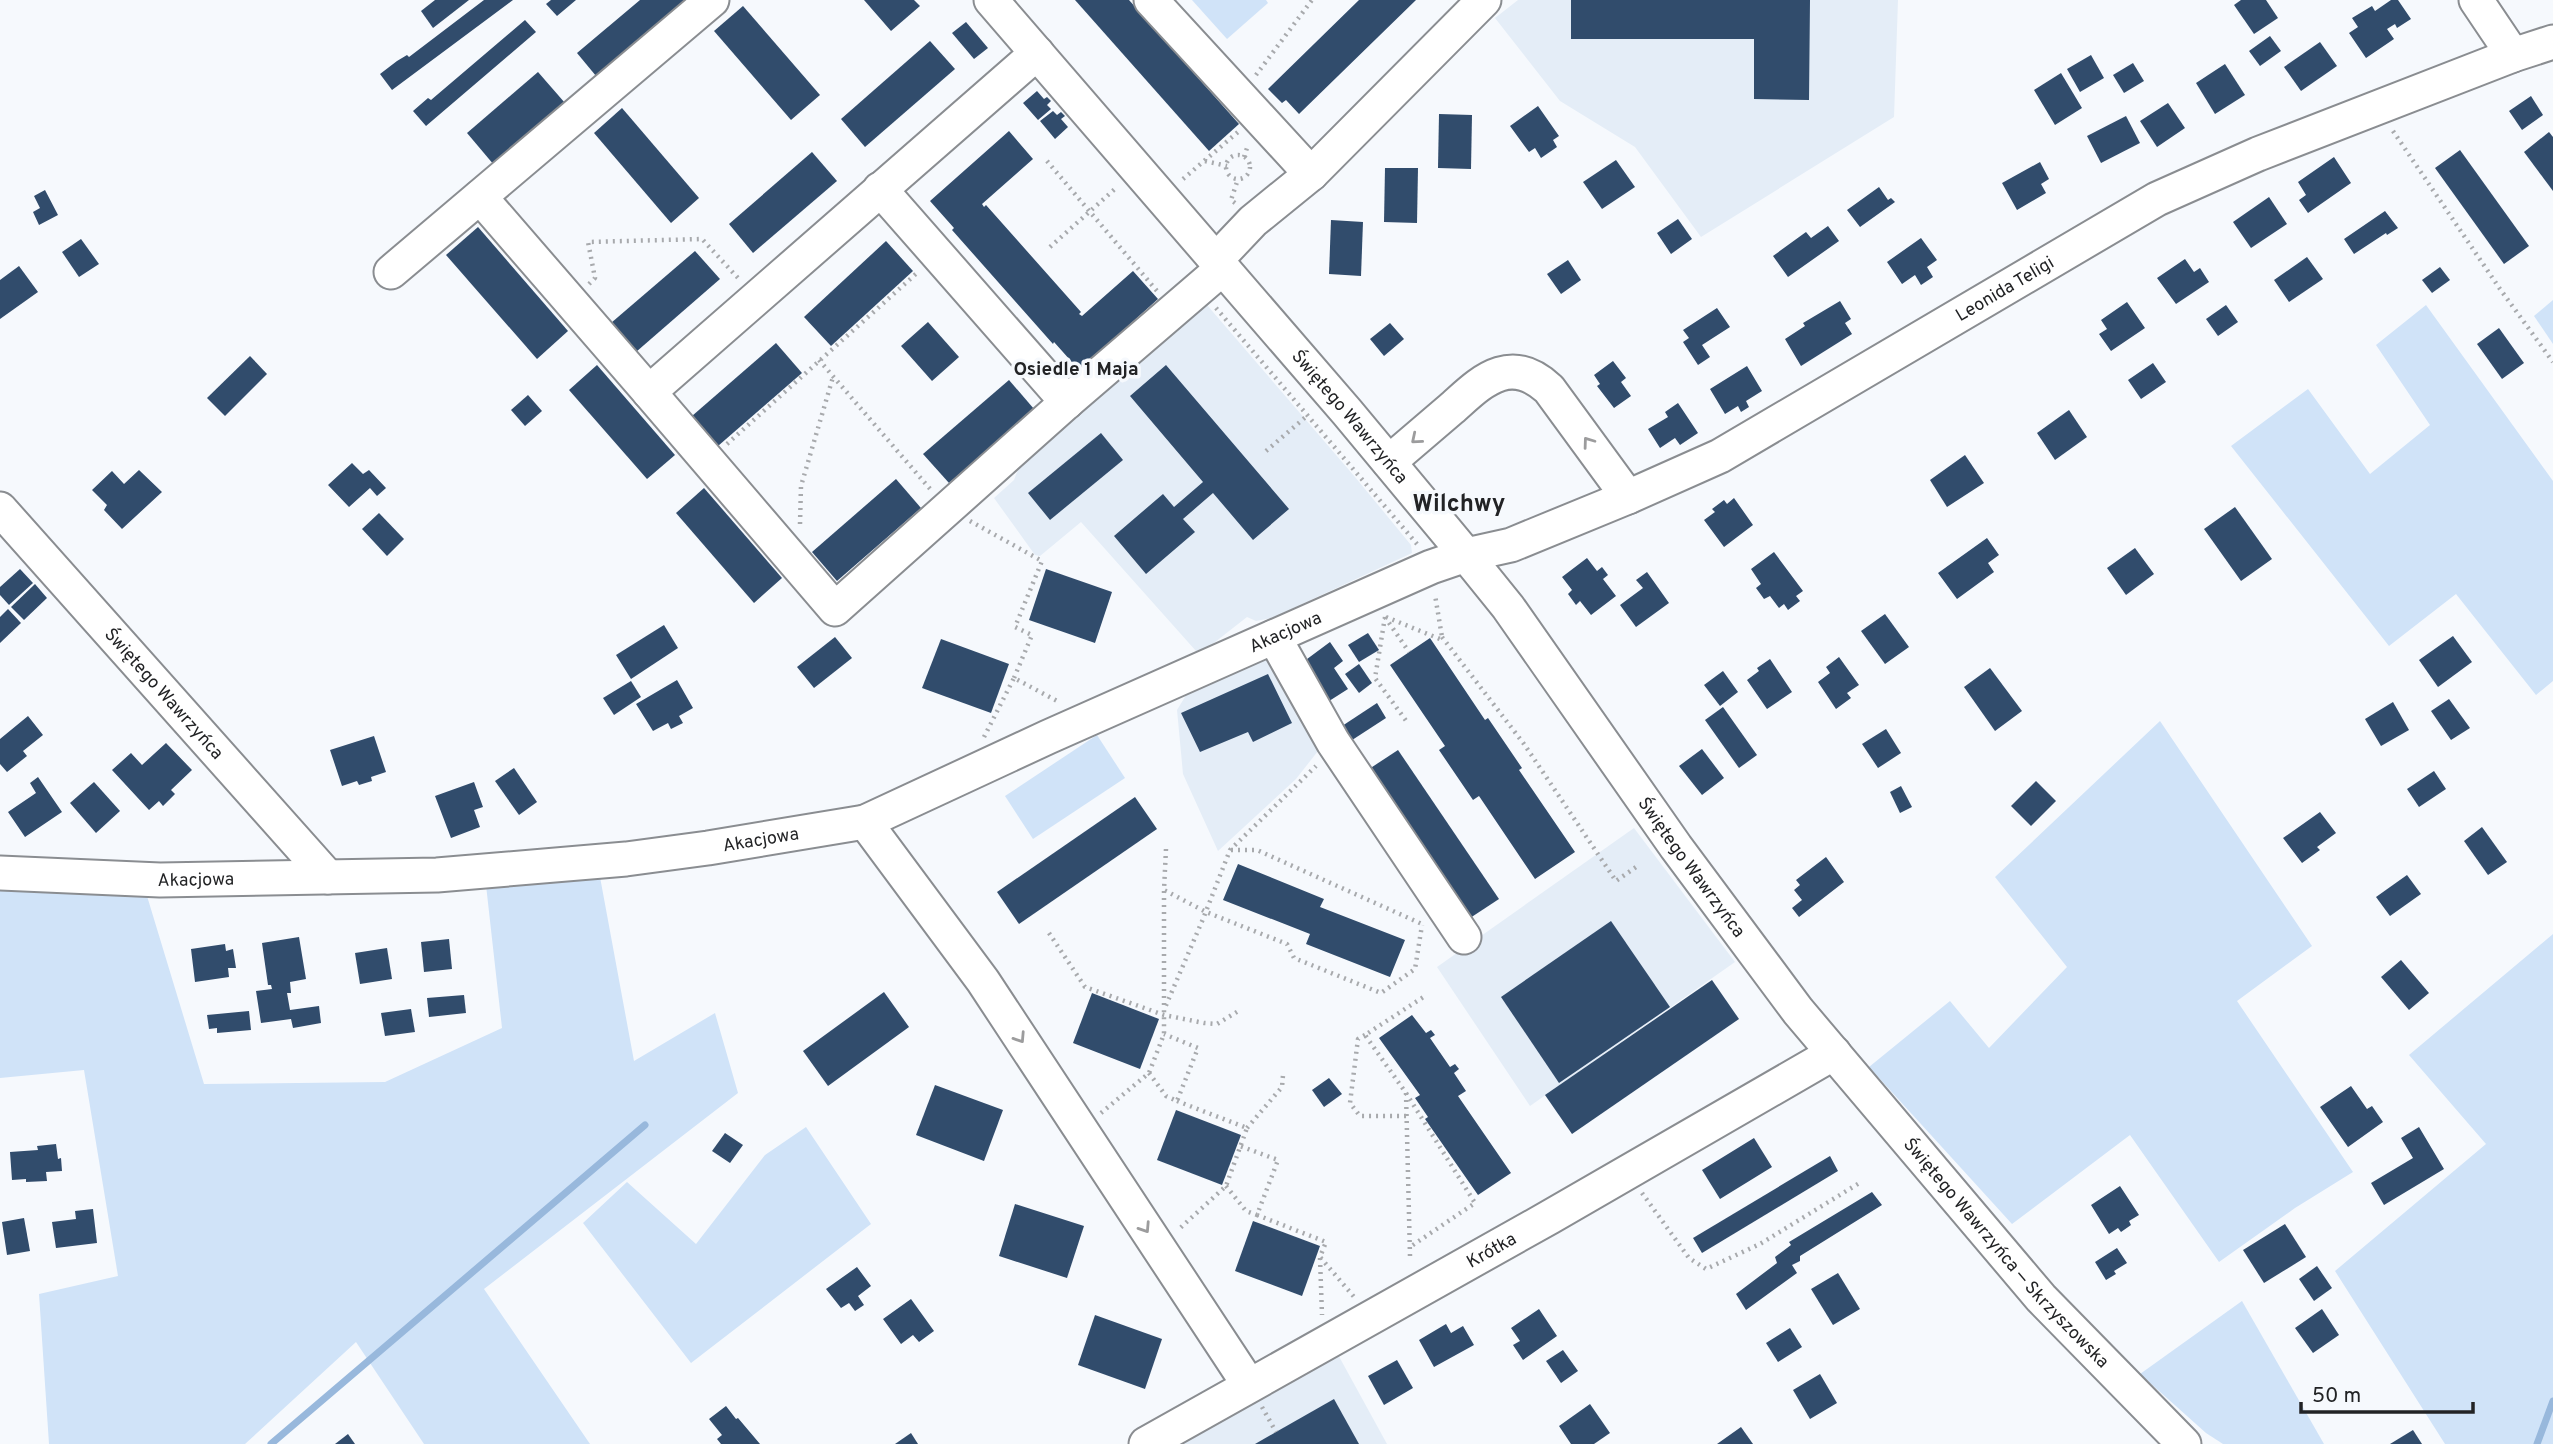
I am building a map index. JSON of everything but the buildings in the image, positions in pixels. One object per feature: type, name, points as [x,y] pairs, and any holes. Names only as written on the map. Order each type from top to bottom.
[{"type":"street","points":[[391,272],[712,0]]},
{"type":"street","name":"Świętego Wawrzyńca","points":[[991,0],[1389,461],[1466,555],[1507,607],[1730,921],[1834,1054]]},
{"type":"street","points":[[1151,0],[1311,174]]},
{"type":"street","points":[[2476,0],[2513,55]]},
{"type":"street","points":[[480,197],[835,609],[1220,264],[1253,221],[1311,174],[1464,6]]},
{"type":"street","name":"Leonida Teligi","points":[[1466,555],[1511,545],[1720,456],[2157,199],[2258,154],[2376,107],[2553,42]]},
{"type":"street","points":[[649,392],[1037,53]]},
{"type":"street","points":[[880,190],[1067,402]]},
{"type":"street","points":[[1389,461],[1476,388],[1501,373],[1527,373],[1539,379],[1549,389],[1628,497]]},
{"type":"street","name":"Świętego Wawrzyńca","points":[[0,509],[328,877]]},
{"type":"street","name":"Akacjowa","points":[[0,873],[160,880],[437,875],[626,859],[865,822],[1431,567],[1466,555]]},
{"type":"street","points":[[1274,637],[1433,916],[1464,937]]},
{"type":"street","points":[[865,822],[983,981],[1249,1385]]},
{"type":"street","name":"Krótka","points":[[1146,1444],[1834,1054]]},
{"type":"street","name":"Świętego Wawrzyńca — Skrzyszowska","points":[[1834,1054],[2041,1298],[2184,1444]]},
{"type":"path","points":[[1241,95],[1312,0]]},
{"type":"path","points":[[2376,107],[2553,362]]},
{"type":"path","points":[[1183,179],[1241,130]]},
{"type":"path","points":[[1238,179],[1228,174],[1227,166],[1233,157],[1244,157],[1249,163],[1248,174]]},
{"type":"path","points":[[1047,161],[1131,258]]},
{"type":"path","points":[[1204,161],[1227,166]]},
{"type":"path","points":[[1241,209],[1231,200],[1238,179],[1248,174]]},
{"type":"path","points":[[1248,174],[1255,180]]},
{"type":"path","points":[[1050,247],[1116,188]]},
{"type":"path","points":[[570,301],[595,278],[588,242],[702,239],[757,298]]},
{"type":"path","points":[[709,462],[937,255]]},
{"type":"path","points":[[1216,308],[1423,552]]},
{"type":"path","points":[[799,566],[801,486],[833,376]]},
{"type":"path","points":[[1266,451],[1308,415]]},
{"type":"path","points":[[1433,584],[1442,637],[1524,744],[1616,881],[1639,865]]},
{"type":"path","points":[[1381,606],[1385,617],[1409,652]]},
{"type":"path","points":[[1385,617],[1440,639],[1442,637]]},
{"type":"path","points":[[1385,617],[1375,678],[1407,722]]},
{"type":"path","points":[[983,739],[1014,678],[1069,707]]},
{"type":"path","points":[[1164,1012],[1230,850],[1316,765],[1333,743]]},
{"type":"path","points":[[1081,1129],[1149,1073],[1164,1034],[1166,849]]},
{"type":"path","points":[[1164,891],[1206,912],[1287,944],[1294,958],[1381,993],[1415,969],[1433,916],[1256,850],[1230,850]]},
{"type":"path","points":[[1049,933],[1085,987],[1164,1012],[1217,1024],[1240,1010]]},
{"type":"path","points":[[1407,1116],[1360,1116],[1350,1103],[1358,1039],[1425,996]]},
{"type":"path","points":[[1164,1034],[1198,1048],[1177,1101]]},
{"type":"path","points":[[1365,1035],[1406,1093],[1475,1203],[1410,1247]]},
{"type":"path","points":[[1149,1073],[1166,1096],[1247,1128]]},
{"type":"path","points":[[1158,1248],[1226,1186],[1247,1128],[1282,1087],[1283,1075]]},
{"type":"path","points":[[1406,1093],[1410,1256]]},
{"type":"path","points":[[1240,1146],[1278,1160],[1257,1215]]},
{"type":"path","points":[[1624,1174],[1645,1196],[1689,1258],[1706,1269],[1760,1244],[1861,1182]]},
{"type":"path","points":[[1226,1186],[1246,1211],[1326,1242],[1320,1257],[1320,1311],[1329,1340]]},
{"type":"path","points":[[1320,1257],[1371,1317]]},
{"type":"shaded area","points":[[1192,0],[1266,0],[1268,3],[1227,39]]},
{"type":"shaded area","points":[[1518,0],[1898,0],[1894,117],[1701,237],[1635,147],[1560,101],[1495,18]]},
{"type":"shaded area","points":[[2553,300],[2553,344],[2534,316]]},
{"type":"shaded area","points":[[1207,305],[1355,477],[1411,545],[1412,553],[1272,618],[1256,621],[1247,617],[1210,646],[1196,651],[1081,522],[1040,556],[1035,555],[994,498],[1014,480],[1019,467]]},
{"type":"shaded area","points":[[2426,305],[2553,481],[2553,681],[2536,695],[2456,594],[2389,646],[2231,446],[2308,389],[2370,474],[2430,425],[2376,345]]},
{"type":"shaded area","points":[[1268,652],[1318,751],[1296,779],[1218,851],[1183,774],[1177,710],[1191,687]]},
{"type":"shaded area","points":[[2160,721],[2312,946],[2237,1001],[2353,1172],[2295,1208],[2219,1262],[2130,1135],[2012,1224],[1869,1067],[1950,1001],[1989,1048],[2067,967],[1995,877]]},
{"type":"shaded area","points":[[1097,735],[1125,778],[1033,839],[1005,796]]},
{"type":"shaded area","points":[[1634,828],[1735,962],[1530,1106],[1437,967]]},
{"type":"shaded area","points":[[600,877],[634,1061],[715,1013],[738,1093],[484,1289],[590,1444],[424,1444],[356,1342],[245,1444],[49,1444],[39,1294],[118,1276],[84,1070],[0,1078],[0,889],[147,896],[204,1084],[385,1082],[502,1028],[486,885]]},
{"type":"shaded area","points":[[2553,934],[2553,1444],[2445,1444],[2335,1271],[2486,1144],[2409,1055]]},
{"type":"shaded area","points":[[806,1127],[871,1224],[691,1363],[583,1223],[627,1182],[696,1244],[765,1155]]},
{"type":"shaded area","points":[[2242,1301],[2324,1444],[2223,1444],[2206,1433],[2140,1374]]},
{"type":"shaded area","points":[[1336,1351],[1387,1444],[1167,1444]]},
{"type":"waterway","points":[[271,1444],[645,1125]]},
{"type":"waterway","points":[[2537,1444],[2553,1401]]},
{"type":"district","name":"Osiedle 1 Maja","points":[[1076,368]]},
{"type":"district","name":"Wilchwy","points":[[1459,503]]}]
